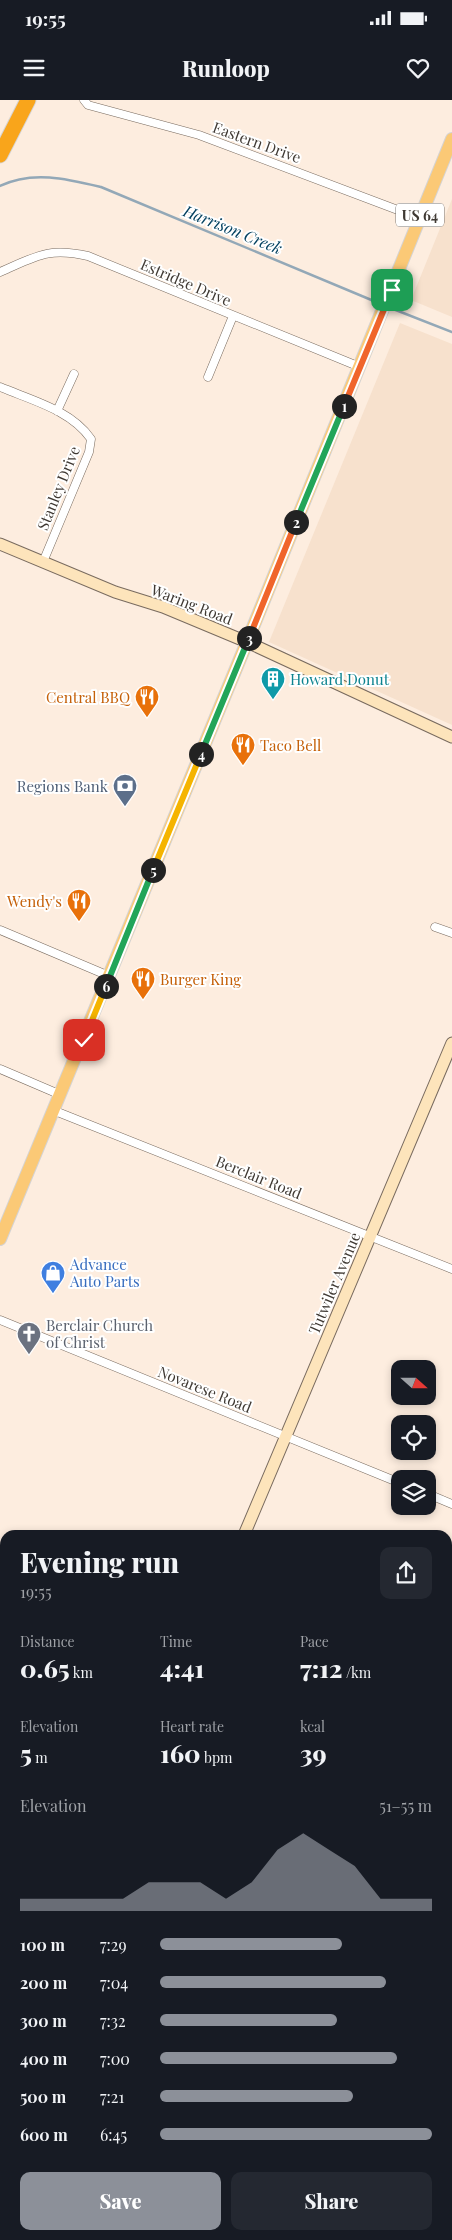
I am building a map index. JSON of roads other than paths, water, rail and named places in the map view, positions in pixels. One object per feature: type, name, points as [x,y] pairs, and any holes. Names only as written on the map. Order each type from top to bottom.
[{"type":"highway","points":[[0,155],[28,100]]},
{"type":"main road","name":"US 64","points":[[0,1239],[55,1110],[379,322],[452,139]]},
{"type":"street","name":"Eastern Drive","points":[[84,100],[88,105],[199,135],[419,218]]},
{"type":"street","name":"Estridge Drive","points":[[0,272],[45,253],[66,251],[88,256],[360,367]]},
{"type":"street","points":[[208,377],[233,316]]},
{"type":"street","points":[[57,411],[74,374]]},
{"type":"street","name":"Stanley Drive","points":[[0,387],[57,411],[83,428],[91,439],[89,452],[43,562]]},
{"type":"street","name":"Waring Road","points":[[0,544],[115,592],[163,607],[247,642],[452,737]]},
{"type":"street","points":[[435,927],[452,933]]},
{"type":"street","points":[[0,930],[110,976]]},
{"type":"street","name":"Tutwiler Avenue","points":[[246,1530],[452,1043]]},
{"type":"street","points":[[0,1069],[61,1095]]},
{"type":"street","name":"Berclair Road","points":[[55,1110],[452,1269]]},
{"type":"street","name":"Novarese Road","points":[[0,1320],[391,1479]]},
{"type":"street","points":[[436,1497],[452,1504]]},
{"type":"waterway","name":"Harrison Creek","points":[[0,186],[12,181],[37,177],[76,181],[101,187],[381,304]]},
{"type":"waterway","name":"Harrison Creek","points":[[388,307],[452,332]]},
{"type":"place","name":"Howard Donut","points":[[273,700]]},
{"type":"place","name":"Central BBQ","points":[[147,718]]},
{"type":"place","name":"Taco Bell","points":[[243,766]]},
{"type":"place","name":"Regions Bank","points":[[125,807]]},
{"type":"place","name":"Wendy's","points":[[79,922]]},
{"type":"place","name":"Burger King","points":[[143,1000]]},
{"type":"place","name":"Advance Auto Parts","points":[[53,1294]]},
{"type":"place","name":"Berclair Church of Christ","points":[[29,1355]]}]
